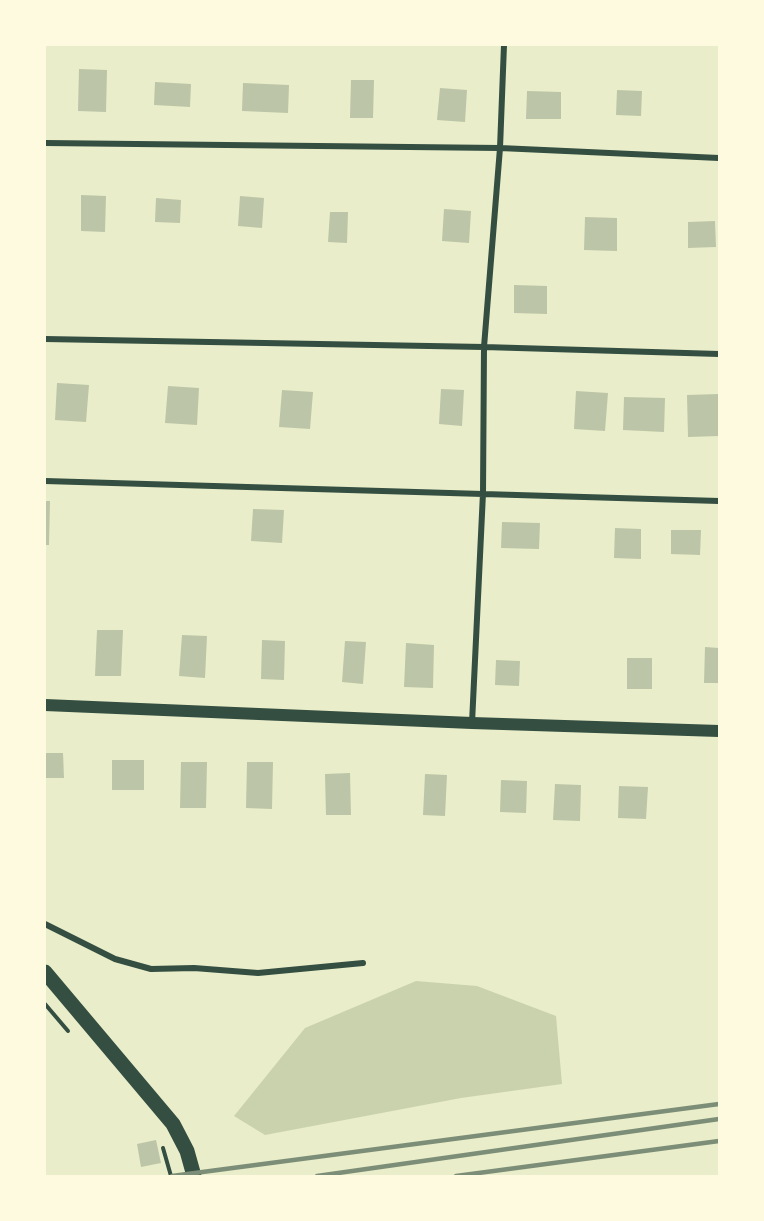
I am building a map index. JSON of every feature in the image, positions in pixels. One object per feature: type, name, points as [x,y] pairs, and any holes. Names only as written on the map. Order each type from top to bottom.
[{"type":"main road","points":[[45,705],[719,731]]},
{"type":"main road","points":[[45,972],[173,1124],[187,1151],[194,1176]]},
{"type":"street","points":[[472,723],[483,494],[484,347],[500,148],[504,45]]},
{"type":"street","points":[[45,143],[500,148],[719,158]]},
{"type":"street","points":[[45,339],[719,354]]},
{"type":"street","points":[[45,481],[719,501]]},
{"type":"street","points":[[45,924],[116,959],[152,969],[194,968],[258,973],[363,963]]},
{"type":"path","points":[[45,1004],[68,1031]]},
{"type":"path","points":[[162,1146],[171,1176]]},
{"type":"green space","points":[[416,981],[477,986],[556,1016],[562,1084],[461,1098],[265,1135],[234,1116],[305,1028]]},
{"type":"building","points":[[79,69],[107,70],[106,112],[78,111]]},
{"type":"building","points":[[351,80],[374,80],[373,118],[350,118]]},
{"type":"building","points":[[155,82],[191,84],[190,107],[154,105]]},
{"type":"building","points":[[243,83],[289,85],[288,113],[242,111]]},
{"type":"building","points":[[440,88],[467,90],[465,122],[437,120]]},
{"type":"building","points":[[617,90],[642,91],[641,116],[616,115]]},
{"type":"building","points":[[527,91],[561,92],[561,119],[526,119]]},
{"type":"building","points":[[81,195],[106,196],[105,232],[81,231]]},
{"type":"building","points":[[240,196],[264,198],[262,228],[238,226]]},
{"type":"building","points":[[156,198],[181,200],[180,223],[155,222]]},
{"type":"building","points":[[444,209],[471,211],[469,243],[442,241]]},
{"type":"building","points":[[330,212],[348,212],[347,243],[328,242]]},
{"type":"building","points":[[585,217],[617,218],[617,251],[584,250]]},
{"type":"building","points":[[715,221],[716,247],[688,248],[688,222]]},
{"type":"building","points":[[514,285],[547,286],[547,314],[514,313]]},
{"type":"building","points":[[57,383],[89,385],[86,422],[55,420]]},
{"type":"building","points":[[168,386],[199,388],[197,425],[165,423]]},
{"type":"building","points":[[441,389],[464,390],[462,426],[439,424]]},
{"type":"building","points":[[282,390],[313,392],[310,429],[279,427]]},
{"type":"building","points":[[576,391],[608,393],[605,431],[574,429]]},
{"type":"building","points":[[719,394],[719,436],[688,437],[687,395]]},
{"type":"building","points":[[624,397],[665,398],[664,432],[623,430]]},
{"type":"building","points":[[45,501],[50,501],[49,545],[45,545]]},
{"type":"building","points":[[253,509],[284,510],[282,543],[251,541]]},
{"type":"building","points":[[502,522],[540,523],[539,549],[501,548]]},
{"type":"building","points":[[615,528],[641,529],[641,559],[614,558]]},
{"type":"building","points":[[671,530],[701,530],[700,555],[671,554]]},
{"type":"building","points":[[97,630],[123,630],[121,676],[95,676]]},
{"type":"building","points":[[182,635],[207,636],[205,678],[179,676]]},
{"type":"building","points":[[262,640],[285,641],[284,680],[261,679]]},
{"type":"building","points":[[345,641],[366,642],[363,684],[342,682]]},
{"type":"building","points":[[406,643],[434,645],[433,688],[404,687]]},
{"type":"building","points":[[705,647],[719,648],[719,683],[704,683]]},
{"type":"building","points":[[627,658],[652,658],[652,689],[627,689]]},
{"type":"building","points":[[496,660],[520,661],[519,686],[495,685]]},
{"type":"building","points":[[45,753],[63,753],[64,778],[45,778]]},
{"type":"building","points":[[112,760],[144,760],[144,790],[112,790]]},
{"type":"building","points":[[181,762],[207,762],[206,808],[180,808]]},
{"type":"building","points":[[247,762],[273,762],[272,809],[246,808]]},
{"type":"building","points":[[350,773],[351,815],[326,815],[325,774]]},
{"type":"building","points":[[425,774],[447,775],[445,816],[423,815]]},
{"type":"building","points":[[501,780],[527,781],[526,813],[500,812]]},
{"type":"building","points":[[555,784],[581,785],[580,821],[553,820]]},
{"type":"building","points":[[619,786],[648,787],[646,819],[618,818]]},
{"type":"building","points":[[156,1140],[161,1163],[141,1167],[137,1144]]},
{"type":"railway","points":[[172,1176],[719,1104]]},
{"type":"railway","points":[[317,1176],[719,1119]]},
{"type":"railway","points":[[456,1176],[719,1141]]}]
